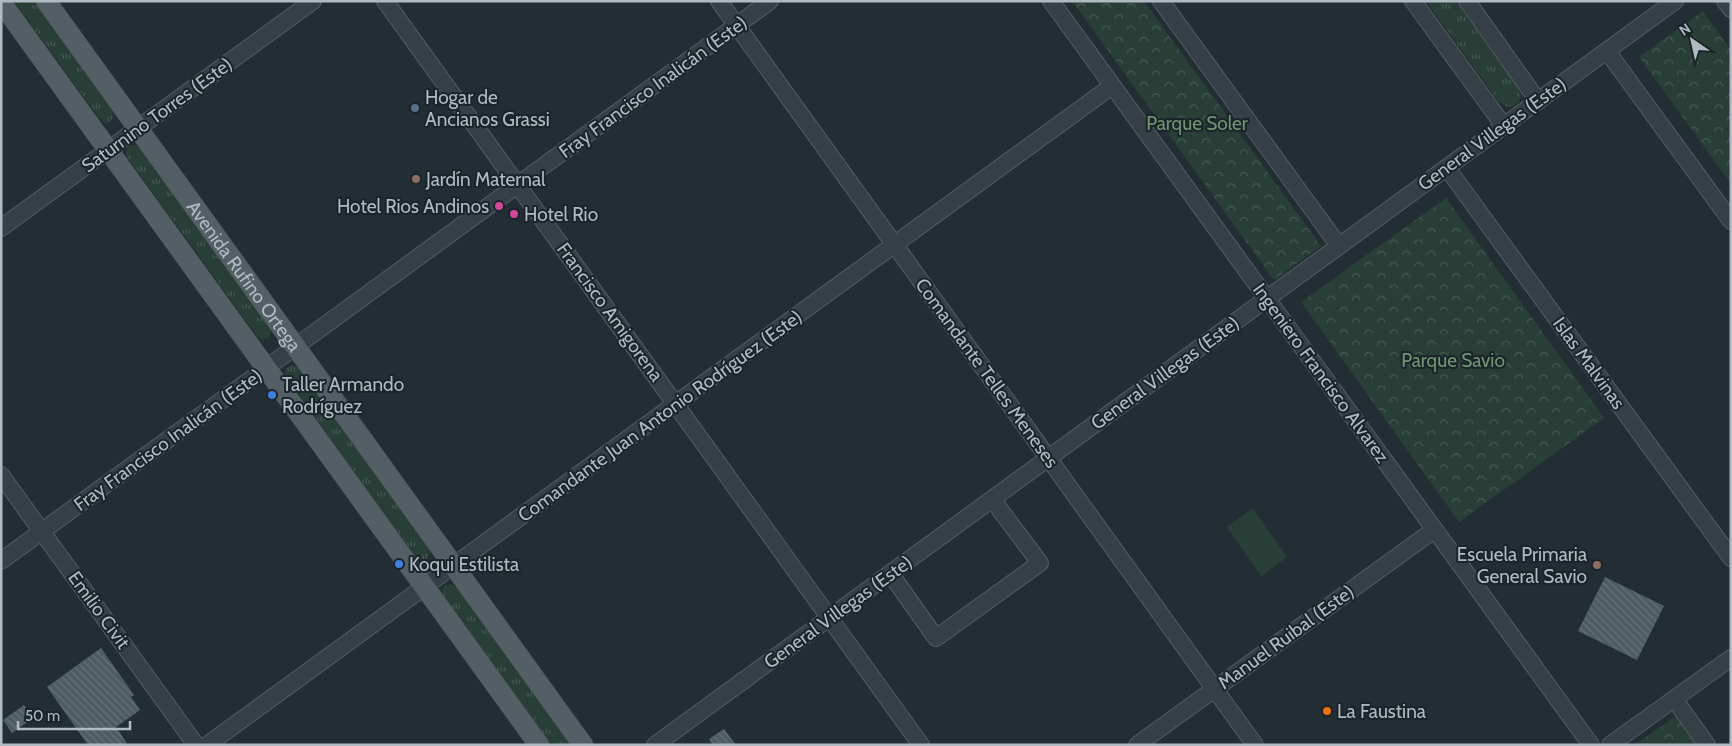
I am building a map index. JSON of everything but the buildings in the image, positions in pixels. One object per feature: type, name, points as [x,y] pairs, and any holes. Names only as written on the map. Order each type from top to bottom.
[{"type":"main road","name":"Avenida Rufino Ortega","points":[[46,1],[583,745]]},
{"type":"main road","name":"Avenida Rufino Ortega","points":[[1,2],[539,745]]},
{"type":"street","name":"Saturnino Torres (Este)","points":[[1,228],[313,1]]},
{"type":"street","name":"Francisco Amigorena","points":[[386,1],[922,745]]},
{"type":"street","name":"Comandante Telles Meneses","points":[[719,1],[1255,745]]},
{"type":"street","name":"Fray Francisco Inalicán (Este)","points":[[1,561],[770,1]]},
{"type":"street","name":"Ingeniero Francisco Alvarez","points":[[1051,1],[1591,745]]},
{"type":"street","points":[[1161,1],[1339,246]]},
{"type":"street","points":[[1413,1],[1504,126]]},
{"type":"street","points":[[1467,1],[1538,101]]},
{"type":"street","name":"General Villegas (Este)","points":[[655,745],[1675,1]]},
{"type":"street","points":[[1725,1],[1731,8]]},
{"type":"street","points":[[1607,51],[1731,221]]},
{"type":"street","name":"Comandante Juan Antonio Rodríguez (Este)","points":[[207,745],[1112,86]]},
{"type":"street","name":"Islas Malvinas","points":[[1446,168],[1731,558]]},
{"type":"street","name":"Emilio Civit","points":[[1,475],[196,745]]},
{"type":"street","points":[[890,573],[936,638],[1040,563],[992,499]]},
{"type":"street","name":"Manuel Ruibal (Este)","points":[[1137,745],[1434,530]]},
{"type":"street","points":[[1610,745],[1731,658]]},
{"type":"street","points":[[1674,699],[1707,745]]},
{"type":"green space","points":[[14,1],[33,1],[112,111],[113,117],[110,122],[105,123],[100,119]]},
{"type":"green space","name":"Parque Soler","points":[[1072,1],[1144,1],[1321,246],[1274,280]]},
{"type":"green space","points":[[1426,1],[1455,1],[1519,89],[1521,98],[1516,105],[1507,107],[1499,102]]},
{"type":"green space","points":[[1703,11],[1731,50],[1731,184],[1639,57]]},
{"type":"green space","points":[[135,145],[270,328],[271,334],[268,339],[262,339],[257,336],[127,157],[126,151],[129,146]]},
{"type":"green space","name":"Parque Savio","points":[[1446,198],[1604,418],[1459,522],[1301,302]]},
{"type":"green space","points":[[294,365],[299,369],[429,549],[430,554],[427,559],[421,560],[416,557],[286,377],[285,371],[288,367]]},
{"type":"green space","points":[[1253,508],[1287,557],[1261,576],[1227,527]]},
{"type":"green space","points":[[451,584],[456,587],[570,745],[551,745],[443,595],[442,590],[445,585]]},
{"type":"green space","points":[[1677,715],[1698,745],[1635,745]]},
{"type":"place","name":"Hogar de Ancianos Grassi","points":[[415,108]]},
{"type":"place","name":"Jardín Maternal","points":[[416,179]]},
{"type":"place","name":"Hotel Rios Andinos","points":[[499,206]]},
{"type":"place","name":"Hotel Rio","points":[[514,214]]},
{"type":"place","name":"Taller Armando Rodríguez","points":[[272,395]]},
{"type":"place","name":"Koqui Estilista","points":[[399,564]]},
{"type":"place","name":"Escuela Primaria General Savio","points":[[1597,565]]},
{"type":"place","name":"La Faustina","points":[[1327,711]]}]
